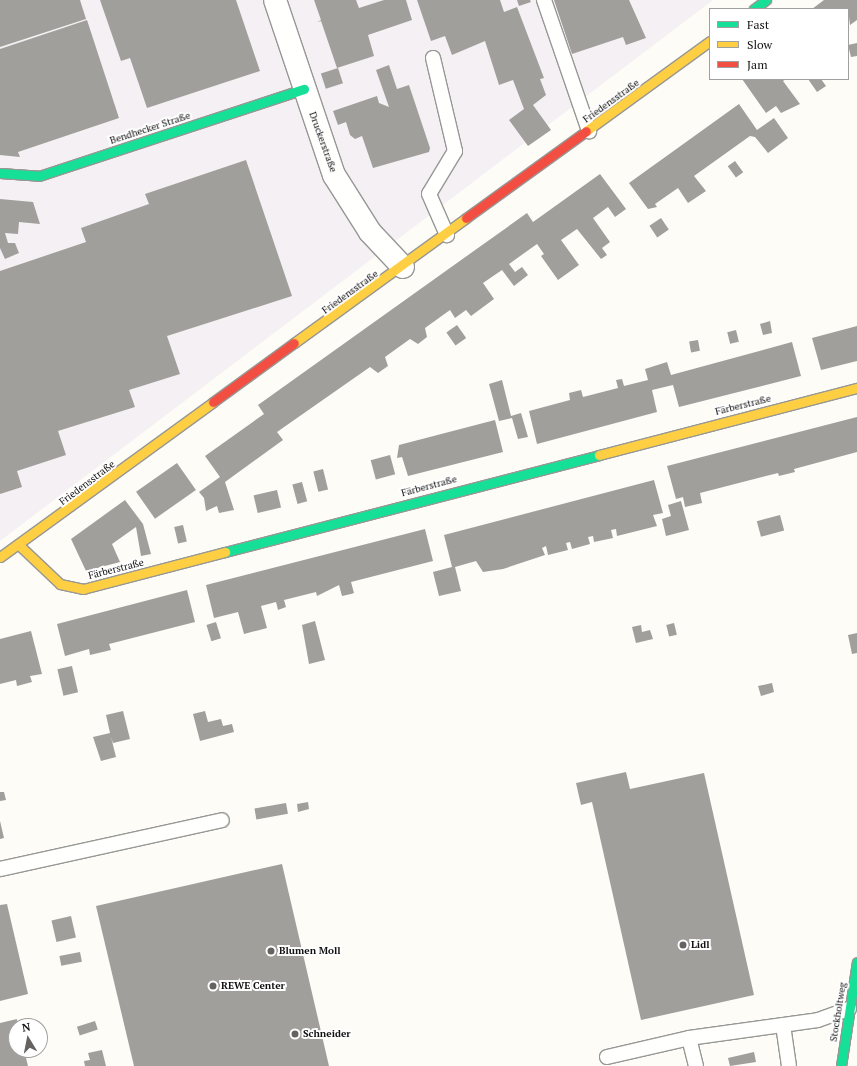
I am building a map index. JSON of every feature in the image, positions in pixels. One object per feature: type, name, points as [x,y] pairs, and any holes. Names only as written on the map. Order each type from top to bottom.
[{"type":"street","name":"Druckerstraße","points":[[275,0],[334,175],[370,232],[403,267]]},
{"type":"street","points":[[755,8],[766,0]]},
{"type":"street","name":"Friedensstraße","points":[[0,557],[20,546],[447,235],[709,42]]},
{"type":"street","name":"Bendhecker Straße","points":[[0,173],[39,176],[304,89]]},
{"type":"street","name":"Färberstraße","points":[[20,546],[60,584],[83,589],[857,388]]},
{"type":"street","name":"Stockholtweg","points":[[841,1066],[857,962]]},
{"type":"lane","points":[[544,0],[589,130]]},
{"type":"lane","points":[[433,58],[455,151],[428,194],[447,235]]},
{"type":"lane","points":[[0,869],[222,820]]},
{"type":"lane","points":[[607,1057],[689,1038],[818,1020],[849,1009]]},
{"type":"lane","points":[[784,1025],[789,1066]]},
{"type":"lane","points":[[689,1038],[696,1066]]},
{"type":"shaded area","points":[[0,0],[713,0],[0,541]]},
{"type":"building","points":[[0,0],[80,0],[86,19],[0,47]]},
{"type":"building","points":[[100,0],[236,0],[260,71],[147,108],[130,58],[121,61]]},
{"type":"building","points":[[314,0],[356,0],[359,8],[384,0],[406,0],[412,20],[368,35],[374,56],[337,68],[321,21],[317,22],[321,20]]},
{"type":"building","points":[[417,0],[500,0],[504,12],[517,7],[544,78],[540,79],[546,95],[533,105],[551,130],[528,146],[509,120],[524,109],[513,80],[499,85],[485,41],[452,55],[445,36],[431,41]]},
{"type":"building","points":[[517,0],[530,0],[531,2],[519,6]]},
{"type":"building","points":[[554,0],[629,0],[646,38],[626,45],[623,37],[572,54]]},
{"type":"building","points":[[824,0],[857,0],[857,20],[850,25],[849,8],[813,8]]},
{"type":"building","points":[[87,20],[119,118],[18,152],[20,157],[0,155],[0,49]]},
{"type":"building","points":[[857,43],[857,56],[851,57],[849,45]]},
{"type":"building","points":[[389,65],[397,89],[409,85],[430,148],[429,152],[373,168],[362,136],[355,139],[350,135],[346,122],[338,125],[333,111],[377,96],[379,103],[389,107],[376,70]]},
{"type":"building","points":[[338,68],[343,83],[326,89],[321,74]]},
{"type":"building","points":[[743,80],[784,80],[783,81],[800,104],[781,113],[776,106],[766,113]]},
{"type":"building","points":[[809,80],[822,80],[826,86],[817,92]]},
{"type":"building","points":[[739,104],[757,130],[774,118],[788,138],[768,153],[755,137],[750,136],[694,176],[706,191],[688,203],[678,188],[655,204],[657,207],[648,209],[629,183]]},
{"type":"building","points":[[246,160],[292,296],[167,336],[180,374],[129,390],[135,407],[58,431],[66,455],[17,471],[22,487],[0,494],[0,271],[86,242],[81,228],[149,204],[145,194]]},
{"type":"building","points":[[735,161],[743,172],[736,178],[728,166]]},
{"type":"building","points":[[600,174],[626,209],[615,217],[608,207],[593,218],[610,242],[602,248],[607,255],[601,259],[577,229],[561,240],[579,265],[558,280],[541,256],[544,254],[537,244],[509,264],[515,272],[522,267],[528,275],[514,286],[502,270],[483,283],[494,299],[471,316],[466,310],[455,318],[450,310],[425,328],[427,337],[418,344],[410,339],[385,357],[388,366],[378,373],[370,367],[277,432],[283,440],[225,482],[234,510],[219,513],[217,506],[206,511],[204,498],[199,492],[220,477],[205,456],[264,414],[258,405],[527,213],[533,222]]},
{"type":"building","points":[[0,199],[33,202],[40,224],[19,222],[18,234],[5,233],[8,243],[15,243],[19,253],[5,259],[0,248]]},
{"type":"building","points":[[661,218],[669,230],[657,237],[649,226]]},
{"type":"building","points":[[770,321],[772,333],[763,335],[760,324]]},
{"type":"building","points":[[457,325],[466,338],[456,346],[446,332]]},
{"type":"building","points":[[857,326],[857,361],[821,370],[812,338]]},
{"type":"building","points":[[736,330],[739,342],[730,344],[727,332]]},
{"type":"building","points":[[698,340],[700,351],[691,352],[689,342]]},
{"type":"building","points":[[792,342],[801,376],[679,407],[673,385],[652,390],[657,412],[537,444],[529,411],[570,400],[569,393],[581,390],[583,397],[618,388],[616,380],[622,379],[624,386],[648,380],[645,369],[667,362],[671,375]]},
{"type":"building","points":[[502,380],[511,416],[521,413],[528,437],[518,439],[512,418],[499,421],[489,384]]},
{"type":"building","points":[[857,417],[857,452],[794,469],[795,472],[779,476],[778,473],[700,493],[702,503],[685,507],[683,497],[676,499],[667,466]]},
{"type":"building","points":[[495,420],[503,452],[408,476],[402,457],[397,458],[399,445]]},
{"type":"building","points":[[390,455],[395,474],[376,479],[371,460]]},
{"type":"building","points":[[177,463],[196,490],[155,519],[136,492]]},
{"type":"building","points":[[323,469],[328,489],[318,492],[313,471]]},
{"type":"building","points":[[654,480],[663,513],[653,515],[657,526],[617,536],[616,529],[611,530],[613,538],[594,542],[593,536],[588,537],[590,544],[572,549],[570,542],[566,543],[568,550],[548,555],[546,546],[542,548],[545,555],[503,569],[483,572],[476,561],[455,567],[461,591],[439,596],[433,572],[452,567],[444,535]]},
{"type":"building","points":[[302,482],[307,501],[298,504],[292,485]]},
{"type":"building","points":[[277,490],[281,508],[258,513],[254,495]]},
{"type":"building","points":[[125,500],[143,524],[151,554],[141,556],[136,527],[112,544],[120,562],[86,571],[71,539]]},
{"type":"building","points":[[681,501],[689,530],[666,536],[662,519],[671,516],[668,505]]},
{"type":"building","points":[[780,515],[784,530],[761,537],[757,521]]},
{"type":"building","points":[[183,525],[187,542],[178,544],[174,527]]},
{"type":"building","points":[[425,529],[433,561],[351,582],[354,593],[351,594],[342,596],[339,585],[317,596],[316,592],[284,600],[286,607],[278,610],[276,602],[261,606],[267,628],[244,634],[238,612],[214,618],[206,585]]},
{"type":"building","points":[[187,590],[195,622],[109,644],[111,650],[90,655],[89,649],[65,656],[57,624]]},
{"type":"building","points":[[315,621],[325,660],[309,664],[302,625]]},
{"type":"building","points":[[216,622],[221,638],[211,641],[206,625]]},
{"type":"building","points":[[674,623],[677,635],[669,637],[666,625]]},
{"type":"building","points":[[641,625],[642,632],[650,630],[653,639],[636,643],[632,627]]},
{"type":"building","points":[[31,631],[42,674],[30,676],[32,682],[17,686],[16,680],[0,684],[0,639]]},
{"type":"building","points":[[857,633],[857,653],[852,654],[848,635]]},
{"type":"building","points":[[72,666],[78,692],[63,696],[57,669]]},
{"type":"building","points":[[772,683],[774,692],[761,696],[758,686]]},
{"type":"building","points":[[123,711],[130,739],[113,743],[111,737],[116,757],[101,761],[93,737],[110,733],[106,715]]},
{"type":"building","points":[[205,711],[208,722],[221,719],[223,726],[232,724],[234,732],[200,741],[193,714]]},
{"type":"building","name":"Lidl","points":[[626,772],[630,789],[704,773],[754,995],[641,1020],[592,802],[581,805],[576,783]]},
{"type":"building","points":[[0,792],[4,792],[6,800],[0,801]]},
{"type":"building","points":[[308,802],[309,809],[298,812],[297,804]]},
{"type":"building","points":[[286,803],[288,814],[256,819],[254,809]]},
{"type":"building","points":[[0,821],[4,838],[0,839]]},
{"type":"building","name":"REWE Center","points":[[282,864],[329,1066],[134,1066],[96,906]]},
{"type":"building","points":[[7,904],[28,994],[0,1001],[0,905]]},
{"type":"building","points":[[71,916],[76,937],[56,942],[52,920]]},
{"type":"building","points":[[80,952],[82,962],[61,966],[59,956]]},
{"type":"building","points":[[8,1021],[8,1058],[26,1058],[28,1066],[0,1066],[0,1023]]},
{"type":"building","points":[[95,1021],[98,1030],[80,1035],[77,1027]]},
{"type":"building","points":[[102,1050],[106,1066],[85,1066],[84,1061],[90,1060],[88,1053]]},
{"type":"building","points":[[754,1052],[756,1062],[730,1066],[728,1058]]},
{"type":"traffic: fast","points":[[755,8],[766,0]]},
{"type":"traffic: fast","points":[[0,173],[39,176],[304,89]]},
{"type":"traffic: fast","points":[[225,552],[599,455]]},
{"type":"traffic: fast","points":[[841,1066],[857,962]]},
{"type":"traffic: slow","points":[[586,131],[709,42]]},
{"type":"traffic: slow","points":[[294,343],[466,218]]},
{"type":"traffic: slow","points":[[599,455],[857,388]]},
{"type":"traffic: slow","points":[[0,557],[213,402]]},
{"type":"traffic: slow","points":[[20,546],[60,584],[83,589],[225,552]]},
{"type":"traffic: jam","points":[[466,218],[586,131]]},
{"type":"traffic: jam","points":[[213,402],[294,343]]},
{"type":"place","name":"Lidl","points":[[683,945]]},
{"type":"place","name":"Blumen Moll","points":[[271,951]]},
{"type":"place","name":"REWE Center","points":[[213,986]]},
{"type":"place","name":"Schneider","points":[[295,1034]]}]
